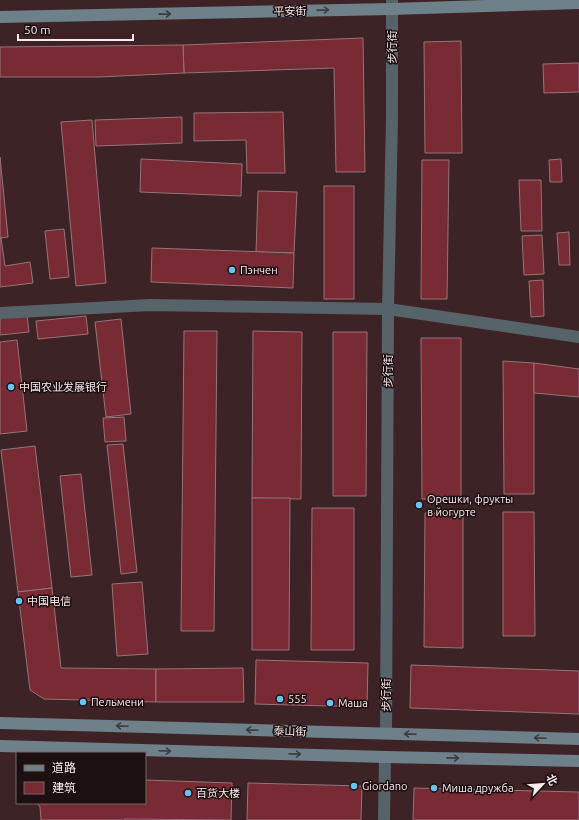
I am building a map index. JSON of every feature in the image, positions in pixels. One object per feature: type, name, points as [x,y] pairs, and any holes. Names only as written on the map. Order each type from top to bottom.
[{"type":"main road","name":"平安街","points":[[0,17],[392,4],[579,3]]},
{"type":"main road","name":"泰山街","points":[[0,723],[579,739]]},
{"type":"main road","points":[[0,746],[579,761]]},
{"type":"street","name":"步行街","points":[[386,733],[388,309],[392,119],[392,4]]},
{"type":"street","points":[[0,312],[150,305],[388,309],[579,337]]},
{"type":"street","points":[[384,820],[385,757]]},
{"type":"building","points":[[363,38],[365,172],[336,172],[334,68],[184,73],[183,45]]},
{"type":"building","points":[[461,41],[462,153],[425,153],[424,42]]},
{"type":"building","points":[[183,45],[184,73],[99,77],[0,77],[0,47]]},
{"type":"building","points":[[579,63],[579,92],[544,93],[543,64]]},
{"type":"building","points":[[283,112],[285,173],[247,173],[246,140],[194,141],[194,113]]},
{"type":"building","points":[[182,117],[182,143],[96,146],[95,120]]},
{"type":"building","points":[[92,120],[106,283],[76,286],[61,122]]},
{"type":"building","points":[[0,157],[8,237],[0,238]]},
{"type":"building","points":[[141,159],[242,164],[241,196],[140,192]]},
{"type":"building","points":[[561,159],[562,182],[550,182],[549,160]]},
{"type":"building","points":[[422,160],[449,160],[447,299],[421,299]]},
{"type":"building","points":[[519,180],[541,180],[542,231],[521,231]]},
{"type":"building","points":[[324,186],[354,186],[354,299],[324,299]]},
{"type":"building","points":[[258,191],[297,192],[294,253],[256,252]]},
{"type":"building","points":[[64,229],[69,277],[50,279],[45,231]]},
{"type":"building","points":[[569,232],[570,265],[559,265],[557,233]]},
{"type":"building","points":[[542,235],[544,274],[524,275],[522,236]]},
{"type":"building","points":[[0,238],[5,266],[30,262],[33,283],[0,287]]},
{"type":"building","points":[[152,248],[294,253],[293,288],[151,282]]},
{"type":"building","points":[[543,280],[544,316],[531,317],[529,281]]},
{"type":"building","points":[[27,315],[29,332],[0,335],[0,318]]},
{"type":"building","points":[[86,316],[88,334],[38,339],[36,321]]},
{"type":"building","points":[[121,319],[131,414],[106,417],[95,322]]},
{"type":"building","points":[[184,331],[217,331],[214,631],[181,631]]},
{"type":"building","points":[[253,331],[302,332],[301,499],[252,498]]},
{"type":"building","points":[[333,332],[367,332],[366,496],[333,496]]},
{"type":"building","points":[[421,338],[461,338],[461,499],[422,499]]},
{"type":"building","name":"中国农业发展银行","points":[[17,340],[27,431],[0,434],[0,342]]},
{"type":"building","points":[[503,361],[534,363],[534,494],[504,494]]},
{"type":"building","points":[[534,363],[579,369],[579,397],[534,393]]},
{"type":"building","points":[[124,417],[126,441],[105,442],[103,418]]},
{"type":"building","points":[[123,444],[137,572],[121,574],[107,445]]},
{"type":"building","points":[[35,446],[52,588],[18,592],[1,450]]},
{"type":"building","points":[[81,474],[92,575],[71,577],[60,476]]},
{"type":"building","points":[[252,498],[290,498],[289,650],[252,650]]},
{"type":"building","points":[[312,508],[354,508],[354,650],[311,650]]},
{"type":"building","points":[[503,512],[534,512],[535,636],[503,636]]},
{"type":"building","points":[[425,513],[463,514],[463,648],[424,647]]},
{"type":"building","points":[[142,582],[148,654],[117,656],[112,584]]},
{"type":"building","points":[[52,588],[61,668],[156,669],[156,702],[44,699],[30,690],[18,592]]},
{"type":"building","points":[[256,660],[368,663],[367,707],[255,704]]},
{"type":"building","points":[[411,665],[579,671],[579,714],[410,708]]},
{"type":"building","points":[[243,668],[244,702],[156,702],[156,669]]},
{"type":"building","name":"百货大楼","points":[[146,780],[232,783],[231,820],[41,820],[40,807],[38,804],[146,804]]},
{"type":"building","points":[[248,783],[362,786],[361,820],[247,820]]},
{"type":"building","points":[[414,788],[579,792],[579,820],[413,820]]},
{"type":"place","name":"Пэнчен","points":[[232,270]]},
{"type":"place","name":"中国农业发展银行","points":[[11,387]]},
{"type":"place","name":"Орешки, фрукты в йогурте","points":[[419,505]]},
{"type":"place","name":"中国电信","points":[[19,601]]},
{"type":"place","name":"555","points":[[280,699]]},
{"type":"place","name":"Пельмени","points":[[83,702]]},
{"type":"place","name":"Маша","points":[[330,703]]},
{"type":"place","name":"Giordano","points":[[354,786]]},
{"type":"place","name":"Миша дружба","points":[[434,788]]},
{"type":"place","name":"百货大楼","points":[[188,793]]}]
